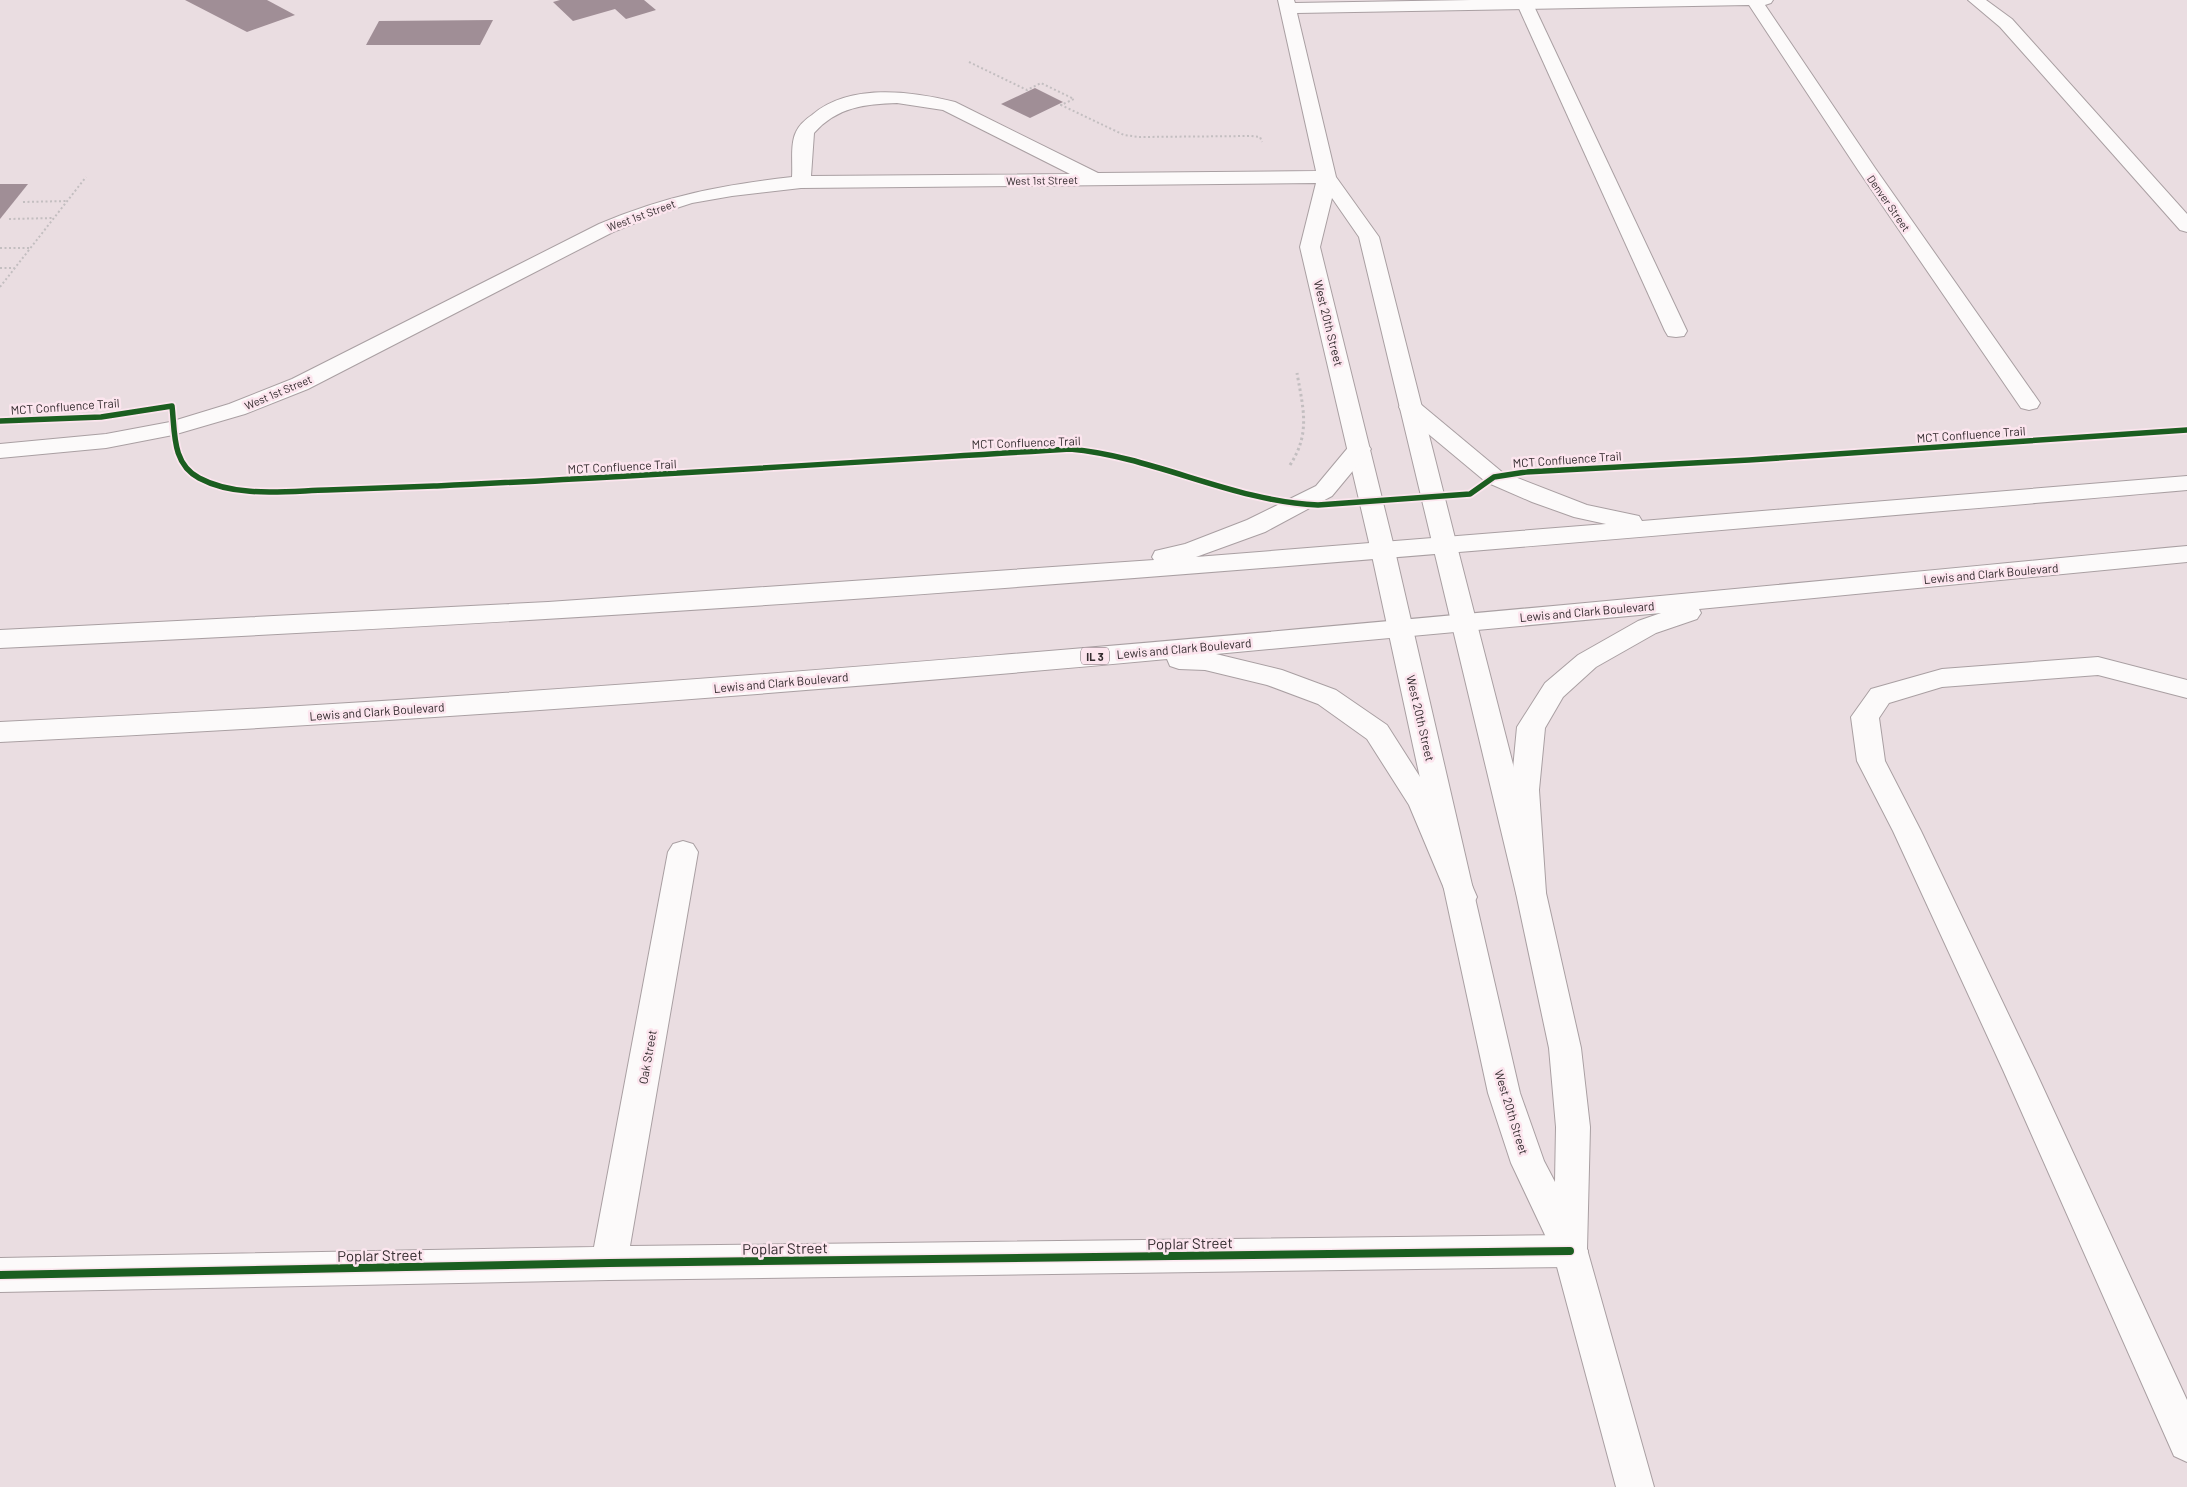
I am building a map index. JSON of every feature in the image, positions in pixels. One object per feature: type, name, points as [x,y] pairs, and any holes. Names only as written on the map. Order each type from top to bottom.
[{"type":"main road","name":"Denver Street","points":[[1754,0],[1867,170],[2029,403]]},
{"type":"main road","points":[[1287,4],[1525,4],[1765,0]]},
{"type":"main road","points":[[1976,0],[2006,23],[2187,226]]},
{"type":"main road","name":"West 20th Street","points":[[1287,4],[1327,177],[1369,237],[1531,893],[1565,1048],[1573,1127],[1570,1251]]},
{"type":"main road","points":[[1525,4],[1676,331]]},
{"type":"main road","points":[[802,182],[805,131],[819,116],[856,102],[888,98],[932,101],[949,106],[1095,179]]},
{"type":"main road","name":"West 20th Street","points":[[1327,177],[1310,247],[1401,628],[1462,896],[1504,1093],[1528,1164],[1570,1251],[1635,1487]]},
{"type":"main road","name":"West 1st Street","points":[[0,451],[106,441],[173,428],[237,409],[300,384],[606,228],[646,211],[690,198],[739,188],[802,182],[1327,177]]},
{"type":"main road","points":[[1410,407],[1494,477],[1540,497],[1582,512],[1664,527]]},
{"type":"main road","points":[[1094,574],[1192,550],[1256,526],[1324,491],[1359,449]]},
{"type":"main road","points":[[0,640],[205,631],[712,602],[1383,552],[2187,482]]},
{"type":"main road","name":"Lewis and Clark Boulevard","points":[[0,732],[253,720],[620,695],[1110,655],[2187,554]]},
{"type":"main road","points":[[1531,893],[1525,790],[1531,727],[1554,690],[1587,661],[1647,627],[1729,598]]},
{"type":"main road","points":[[1110,655],[1205,661],[1273,677],[1326,697],[1377,732],[1422,802],[1462,896]]},
{"type":"main road","points":[[2187,689],[2098,666],[1942,678],[1880,696],[1865,717],[1871,761],[1907,831],[2019,1070],[2187,1442]]},
{"type":"main road","name":"Oak Street","points":[[610,1263],[683,852]]},
{"type":"main road","name":"Poplar Street","points":[[0,1275],[610,1263],[1570,1251]]},
{"type":"path","points":[[969,62],[1028,90],[1040,84],[1074,99],[1060,105],[1124,135],[1140,137],[1251,136],[1260,138],[1268,178]]},
{"type":"path","points":[[0,287],[86,177]]},
{"type":"path","points":[[23,202],[68,201]]},
{"type":"path","points":[[9,219],[54,218]]},
{"type":"path","points":[[0,248],[31,248]]},
{"type":"path","points":[[0,268],[15,268]]},
{"type":"path","points":[[1288,467],[1296,458],[1304,435],[1297,372]]},
{"type":"building","points":[[185,0],[267,0],[295,15],[247,32]]},
{"type":"building","points":[[560,0],[644,0],[656,10],[626,19],[615,9],[573,21],[553,2]]},
{"type":"building","points":[[493,20],[480,45],[366,45],[379,21]]},
{"type":"building","points":[[1035,88],[1063,102],[1030,118],[1001,104]]},
{"type":"building","points":[[0,184],[28,184],[0,219]]},
{"type":"cycle path","name":"MCT Confluence Trail","points":[[0,421],[101,417],[172,406],[177,453],[185,469],[199,478],[218,486],[243,490],[282,491],[382,488],[603,478],[1070,449],[1102,452],[1129,458],[1242,494],[1298,504],[1318,505],[1470,494],[1494,477],[1526,472],[1749,460],[2187,430]]},
{"type":"cycle path","points":[[0,1275],[609,1263],[1570,1251]]}]
